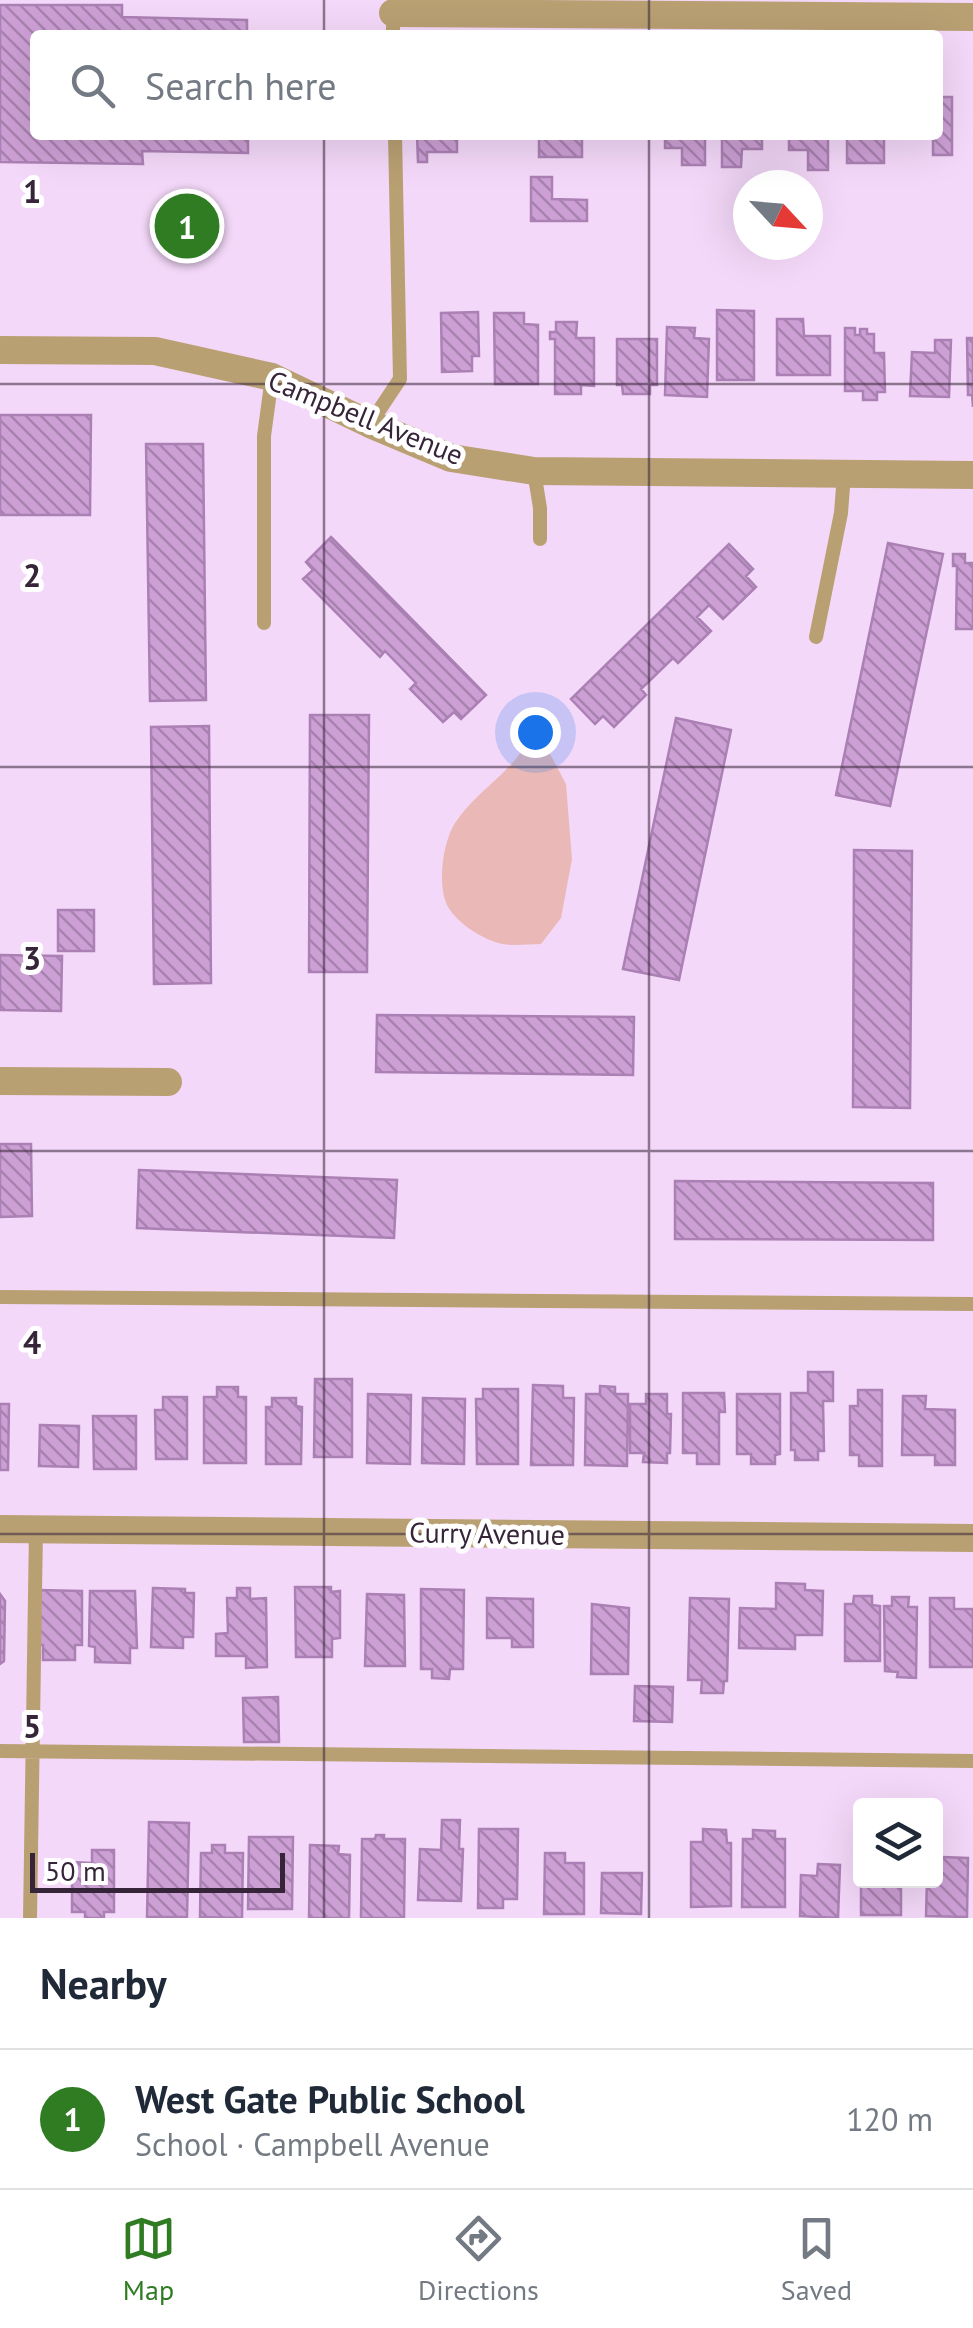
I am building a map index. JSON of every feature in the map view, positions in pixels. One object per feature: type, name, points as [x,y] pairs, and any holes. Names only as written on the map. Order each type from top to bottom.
[{"type":"street","points":[[393,16],[973,18]]},
{"type":"street","name":"Campbell Avenue","points":[[0,350],[155,351],[272,376],[451,458],[534,470],[973,476]]},
{"type":"street","points":[[0,1081],[168,1082]]},
{"type":"street","name":"Curry Avenue","points":[[0,1529],[973,1538]]},
{"type":"lane","points":[[370,424],[400,379],[395,140]]},
{"type":"lane","points":[[264,623],[264,436],[272,376]]},
{"type":"lane","points":[[534,470],[540,539]]},
{"type":"lane","points":[[816,637],[841,513],[844,474]]},
{"type":"lane","points":[[0,1297],[973,1304]]},
{"type":"lane","points":[[30,1918],[36,1529]]},
{"type":"lane","points":[[0,1751],[973,1761]]},
{"type":"shaded area","points":[[523,749],[548,750],[566,784],[572,859],[561,918],[541,944],[495,942],[475,932],[451,911],[442,886],[447,841],[455,823]]},
{"type":"building","points":[[0,5],[122,5],[122,17],[247,20],[247,30],[30,30],[30,140],[248,140],[248,153],[142,151],[143,164],[0,162]]},
{"type":"building","points":[[943,97],[952,97],[952,155],[933,155],[933,140],[943,140]]},
{"type":"building","points":[[417,140],[457,140],[457,152],[427,152],[427,162],[418,162]]},
{"type":"building","points":[[539,140],[582,140],[582,157],[539,157]]},
{"type":"building","points":[[665,140],[705,140],[705,165],[682,165],[682,148],[665,148]]},
{"type":"building","points":[[722,140],[762,140],[762,149],[742,149],[741,167],[722,167]]},
{"type":"building","points":[[789,140],[828,140],[828,170],[808,170],[808,150],[789,150]]},
{"type":"building","points":[[847,140],[884,140],[884,163],[847,163]]},
{"type":"building","points":[[531,177],[552,177],[552,199],[587,200],[587,221],[531,221]]},
{"type":"building","points":[[717,310],[754,311],[754,380],[717,380]]},
{"type":"building","points":[[478,312],[479,356],[472,356],[472,371],[442,372],[441,313]]},
{"type":"building","points":[[494,313],[524,313],[524,324],[538,325],[538,384],[495,384]]},
{"type":"building","points":[[777,319],[803,319],[804,336],[830,336],[830,375],[777,375]]},
{"type":"building","points":[[556,322],[577,322],[576,338],[594,338],[594,386],[581,385],[581,394],[555,394],[555,339],[550,339],[550,332],[556,332]]},
{"type":"building","points":[[667,327],[695,328],[694,338],[709,339],[707,397],[665,395]]},
{"type":"building","points":[[845,328],[855,328],[855,335],[860,335],[860,329],[867,329],[867,334],[874,334],[874,353],[884,353],[885,392],[877,392],[877,400],[863,400],[863,391],[845,391]]},
{"type":"building","points":[[967,338],[973,338],[973,407],[972,395],[968,395]]},
{"type":"building","points":[[617,339],[657,339],[657,385],[650,385],[650,394],[623,394],[622,385],[617,385]]},
{"type":"building","points":[[935,340],[951,340],[949,397],[910,396],[912,352],[935,353]]},
{"type":"building","points":[[0,415],[91,415],[90,515],[0,515]]},
{"type":"building","points":[[146,444],[203,444],[206,700],[150,701]]},
{"type":"building","points":[[331,537],[486,695],[461,719],[454,712],[443,722],[410,689],[416,683],[385,651],[380,657],[303,579],[313,570],[306,562]]},
{"type":"building","points":[[888,543],[943,554],[890,806],[836,795]]},
{"type":"building","points":[[729,544],[753,569],[746,576],[756,587],[723,619],[709,605],[697,617],[711,631],[678,663],[673,658],[641,689],[646,695],[614,727],[603,716],[595,724],[571,699]]},
{"type":"building","points":[[953,554],[965,554],[965,563],[973,563],[973,629],[956,629],[957,566],[953,566]]},
{"type":"building","points":[[310,715],[369,715],[367,972],[309,972]]},
{"type":"building","points":[[676,718],[731,730],[679,980],[623,969]]},
{"type":"building","points":[[209,726],[211,983],[154,984],[151,727]]},
{"type":"building","points":[[854,850],[912,851],[910,1108],[853,1107]]},
{"type":"building","points":[[58,910],[94,910],[94,951],[58,951]]},
{"type":"building","points":[[0,955],[62,956],[61,1011],[0,1010]]},
{"type":"building","points":[[377,1015],[634,1017],[633,1075],[376,1072]]},
{"type":"building","points":[[0,1144],[31,1144],[32,1216],[0,1217]]},
{"type":"building","points":[[139,1170],[397,1180],[394,1238],[137,1228]]},
{"type":"building","points":[[675,1181],[933,1183],[933,1240],[675,1239]]},
{"type":"building","points":[[808,1372],[833,1372],[833,1401],[823,1401],[824,1451],[818,1451],[818,1460],[795,1460],[795,1450],[791,1450],[791,1393],[808,1393]]},
{"type":"building","points":[[315,1379],[352,1379],[352,1457],[314,1457]]},
{"type":"building","points":[[533,1385],[563,1386],[563,1398],[574,1398],[573,1465],[531,1465]]},
{"type":"building","points":[[600,1386],[615,1387],[615,1394],[628,1394],[627,1466],[585,1465],[586,1394],[600,1394]]},
{"type":"building","points":[[217,1387],[238,1387],[238,1397],[246,1397],[246,1463],[204,1463],[204,1397],[217,1397]]},
{"type":"building","points":[[483,1389],[518,1389],[518,1464],[477,1464],[476,1399],[483,1399]]},
{"type":"building","points":[[858,1390],[882,1390],[882,1466],[859,1466],[859,1455],[850,1455],[850,1406],[858,1406]]},
{"type":"building","points":[[683,1393],[724,1393],[725,1412],[719,1412],[719,1464],[697,1464],[697,1453],[683,1453]]},
{"type":"building","points":[[368,1394],[411,1395],[410,1464],[367,1463]]},
{"type":"building","points":[[646,1394],[667,1394],[667,1414],[671,1414],[667,1463],[643,1462],[644,1453],[630,1453],[630,1404],[646,1404]]},
{"type":"building","points":[[737,1394],[780,1394],[780,1454],[775,1455],[775,1464],[751,1464],[751,1454],[737,1454]]},
{"type":"building","points":[[903,1396],[926,1396],[925,1409],[955,1410],[955,1465],[935,1465],[935,1455],[902,1455]]},
{"type":"building","points":[[163,1397],[187,1397],[187,1459],[156,1459],[155,1410],[163,1410]]},
{"type":"building","points":[[272,1398],[296,1398],[296,1406],[302,1407],[301,1464],[266,1464],[266,1407],[272,1407]]},
{"type":"building","points":[[423,1398],[465,1399],[464,1464],[422,1463]]},
{"type":"building","points":[[0,1404],[9,1404],[8,1470],[0,1470]]},
{"type":"building","points":[[93,1416],[136,1416],[136,1469],[94,1469]]},
{"type":"building","points":[[40,1425],[79,1426],[78,1467],[39,1466]]},
{"type":"building","points":[[776,1583],[805,1584],[805,1590],[823,1591],[822,1635],[795,1635],[795,1649],[739,1648],[740,1608],[776,1609]]},
{"type":"building","points":[[295,1587],[331,1587],[331,1592],[340,1591],[340,1638],[332,1639],[332,1657],[296,1657]]},
{"type":"building","points":[[153,1588],[194,1593],[193,1637],[183,1637],[183,1648],[151,1647]]},
{"type":"building","points":[[237,1588],[250,1588],[250,1599],[266,1598],[267,1667],[246,1668],[246,1656],[216,1656],[216,1634],[228,1633],[227,1598],[237,1598]]},
{"type":"building","points":[[421,1589],[464,1590],[463,1669],[450,1669],[449,1679],[432,1678],[432,1669],[421,1669]]},
{"type":"building","points":[[37,1590],[82,1591],[82,1645],[75,1645],[75,1660],[43,1660],[43,1645],[37,1645]]},
{"type":"building","points":[[90,1591],[135,1591],[137,1648],[130,1648],[130,1663],[95,1662],[95,1647],[89,1646]]},
{"type":"building","points":[[0,1594],[5,1601],[4,1661],[0,1664]]},
{"type":"building","points":[[367,1594],[404,1595],[405,1666],[365,1666]]},
{"type":"building","points":[[854,1596],[872,1596],[872,1605],[880,1606],[880,1661],[845,1661],[845,1604],[853,1604]]},
{"type":"building","points":[[892,1597],[909,1597],[908,1607],[917,1607],[916,1678],[897,1677],[898,1672],[885,1671],[884,1606],[892,1606]]},
{"type":"building","points":[[487,1598],[533,1599],[533,1647],[512,1647],[512,1638],[487,1638]]},
{"type":"building","points":[[690,1598],[729,1599],[727,1681],[723,1693],[701,1693],[702,1680],[688,1680]]},
{"type":"building","points":[[930,1598],[954,1598],[954,1609],[973,1609],[973,1667],[930,1667]]},
{"type":"building","points":[[592,1604],[629,1608],[628,1674],[591,1674]]},
{"type":"building","points":[[635,1686],[673,1687],[672,1722],[634,1721]]},
{"type":"building","points":[[278,1697],[279,1742],[244,1742],[243,1698]]},
{"type":"building","points":[[442,1820],[460,1820],[461,1901],[418,1900],[420,1849],[441,1850]]},
{"type":"building","points":[[149,1822],[189,1823],[187,1917],[147,1917]]},
{"type":"building","points":[[479,1829],[518,1829],[517,1899],[503,1899],[503,1908],[478,1908]]},
{"type":"building","points":[[703,1829],[726,1830],[727,1843],[731,1843],[731,1906],[691,1907],[691,1842],[703,1842]]},
{"type":"building","points":[[753,1830],[775,1831],[775,1839],[785,1839],[785,1907],[742,1907],[743,1839],[753,1839]]},
{"type":"building","points":[[376,1835],[405,1839],[404,1918],[361,1918],[362,1839],[375,1839]]},
{"type":"building","points":[[249,1837],[293,1837],[292,1909],[248,1909]]},
{"type":"building","points":[[212,1845],[225,1845],[225,1853],[243,1853],[242,1918],[200,1917],[201,1853],[212,1853]]},
{"type":"building","points":[[310,1845],[339,1846],[338,1854],[350,1855],[349,1918],[309,1918]]},
{"type":"building","points":[[92,1850],[114,1850],[114,1912],[104,1912],[104,1918],[85,1918],[85,1912],[72,1912],[72,1862],[92,1863]]},
{"type":"building","points":[[545,1853],[565,1853],[565,1863],[584,1863],[584,1914],[544,1914]]},
{"type":"building","points":[[943,1857],[968,1858],[967,1917],[926,1916],[927,1888],[943,1888]]},
{"type":"building","points":[[818,1864],[840,1865],[838,1918],[800,1916],[801,1875],[817,1876]]},
{"type":"building","points":[[602,1873],[642,1873],[641,1914],[601,1913]]},
{"type":"building","points":[[861,1888],[901,1888],[901,1915],[861,1915]]},
{"type":"place","name":"West Gate Public School","points":[[187,226]]}]
